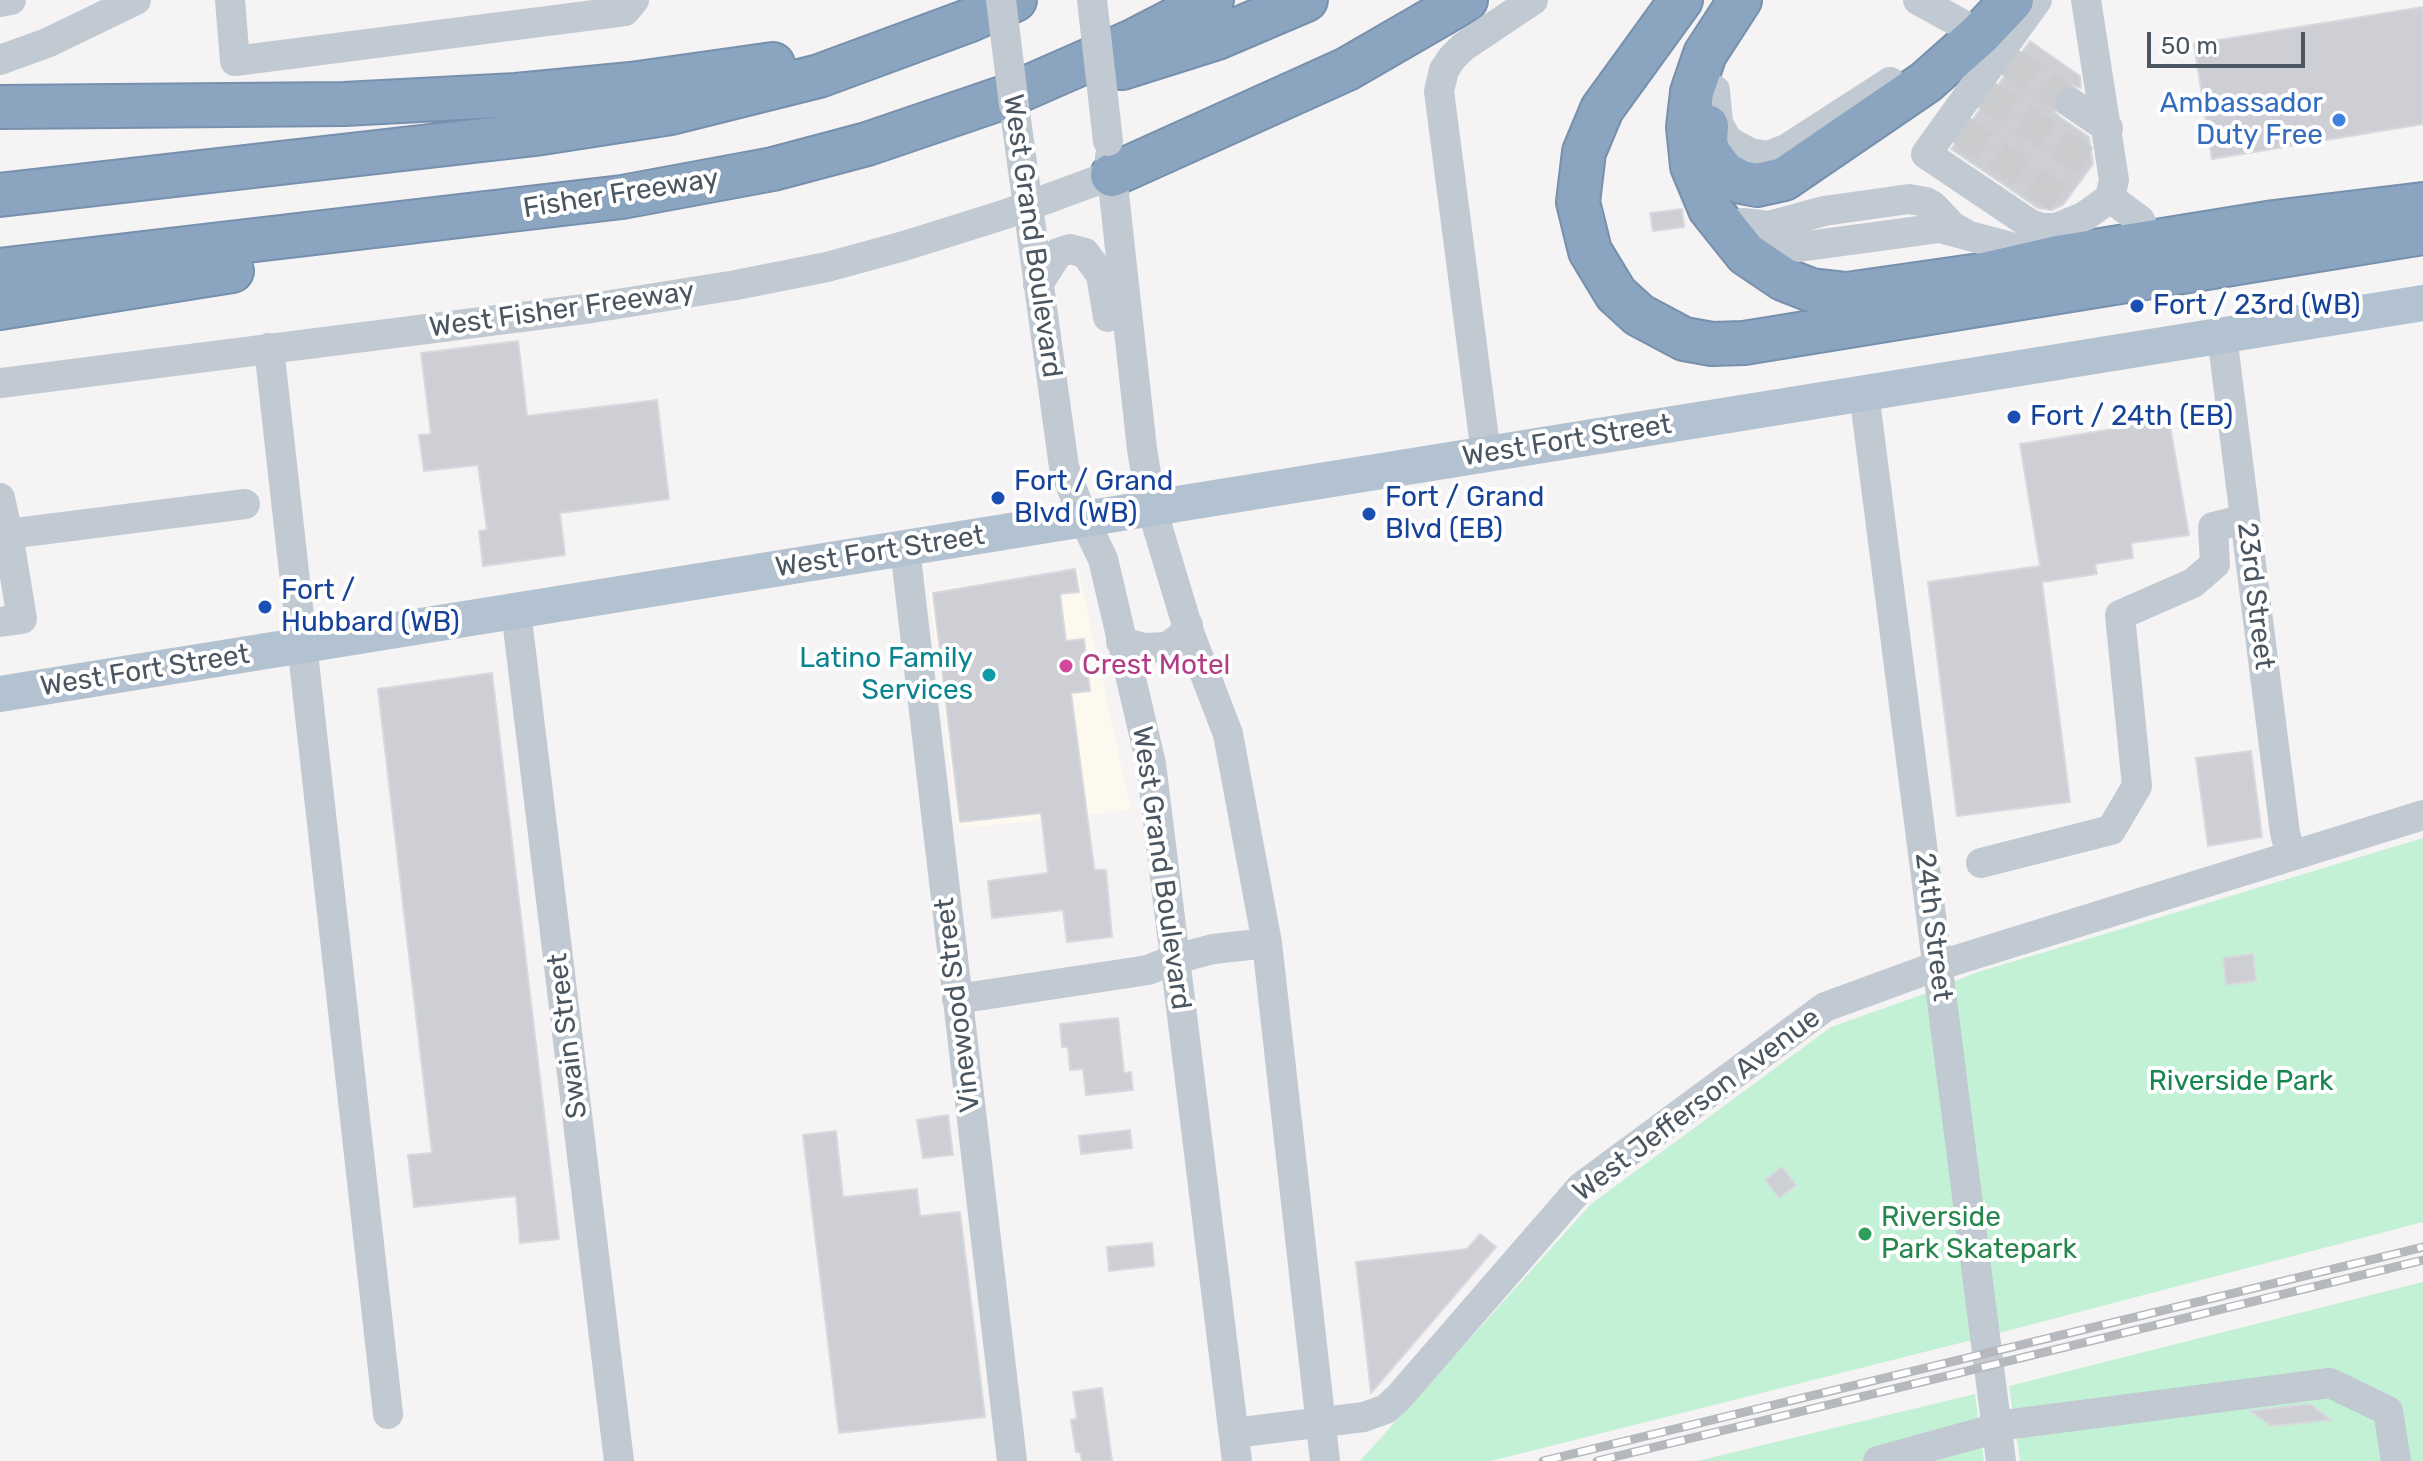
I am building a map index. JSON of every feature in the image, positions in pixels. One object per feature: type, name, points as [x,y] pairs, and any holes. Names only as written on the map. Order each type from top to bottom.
[{"type":"highway","points":[[0,107],[344,104],[516,95],[662,80],[823,57],[924,38],[985,0]]},
{"type":"highway","points":[[0,195],[599,126],[747,95],[819,76],[924,38],[1015,0]]},
{"type":"highway","name":"Fisher Freeway","points":[[0,270],[622,197],[773,169],[867,144],[959,113],[1091,60],[1212,0]]},
{"type":"highway","points":[[959,113],[1171,54],[1240,29],[1306,0]]},
{"type":"highway","points":[[1110,158],[1347,69],[1466,0]]},
{"type":"highway","points":[[1681,0],[1602,109],[1584,152],[1578,202],[1590,251],[1616,294],[1639,315],[1684,339],[1712,344],[1744,343],[2423,233]]},
{"type":"highway","points":[[1740,0],[1705,54],[1689,109],[1689,147],[1715,212],[1746,254],[1772,273],[1796,285],[1836,295],[1980,275],[2045,255],[2423,204]]},
{"type":"highway","points":[[1771,0],[1733,54],[1715,90],[1706,133],[1713,160],[1733,178],[1748,184],[1765,185],[1784,179],[1926,82],[1984,64],[2012,0]]},
{"type":"highway","points":[[0,308],[259,267],[365,245],[473,216]]},
{"type":"main road","name":"West Fort Street","points":[[0,694],[2423,303]]},
{"type":"street","points":[[0,2],[11,0]]},
{"type":"street","points":[[0,60],[47,43],[136,0]]},
{"type":"street","points":[[230,0],[235,61],[630,5]]},
{"type":"street","name":"West Grand Boulevard","points":[[1001,0],[1064,467],[1083,518],[1103,559],[1151,764],[1236,1447]]},
{"type":"street","points":[[1092,0],[1142,449],[1152,509],[1231,748],[1267,943],[1325,1461]]},
{"type":"street","points":[[1486,454],[1441,115],[1440,81],[1452,58],[1463,47],[1533,0]]},
{"type":"street","points":[[1918,0],[1984,64]]},
{"type":"street","points":[[1918,200],[1926,154],[1954,125],[1984,64],[2037,0]]},
{"type":"street","points":[[1926,154],[2030,224],[2042,228],[2056,228],[2105,181],[2108,128],[2086,0]]},
{"type":"street","points":[[2071,103],[2108,128]]},
{"type":"street","name":"West Fisher Freeway","points":[[0,383],[592,308],[827,267],[1027,206],[1110,158]]},
{"type":"street","points":[[2105,181],[2140,220],[2149,243]]},
{"type":"street","points":[[1715,212],[1718,210],[1739,221],[1759,226],[1824,211],[1918,200],[1933,206],[1957,230],[1979,239]]},
{"type":"street","points":[[1715,212],[1741,231],[1785,245],[1808,246],[1940,228],[2045,255]]},
{"type":"street","points":[[1715,212],[1775,259],[1806,265],[1979,239]]},
{"type":"street","points":[[1038,284],[1052,259],[1064,250],[1085,253],[1097,266],[1104,287],[1117,387],[1142,449]]},
{"type":"street","name":"23rd Street","points":[[2222,336],[2285,833],[2291,855]]},
{"type":"street","points":[[269,348],[388,1414]]},
{"type":"street","name":"24th Street","points":[[1864,393],[2001,1461]]},
{"type":"street","points":[[0,498],[22,619],[0,622]]},
{"type":"street","points":[[8,534],[245,504]]},
{"type":"street","points":[[1981,863],[2111,830],[2137,786],[2120,615],[2193,583],[2215,564],[2213,527],[2245,519]]},
{"type":"street","name":"Vinewood Street","points":[[905,549],[1012,1461]]},
{"type":"street","name":"Swain Street","points":[[516,611],[619,1461]]},
{"type":"street","points":[[1121,642],[1145,648],[1167,647],[1181,637],[1188,625]]},
{"type":"street","name":"West Jefferson Avenue","points":[[1236,1447],[1323,1422],[1364,1417],[1386,1409],[1581,1187],[1825,1007],[1937,966],[2423,815]]},
{"type":"street","points":[[957,999],[1148,970],[1213,949],[1267,943]]},
{"type":"street","points":[[1878,1461],[2012,1424],[2330,1383],[2388,1411],[2396,1461]]},
{"type":"shaded area","points":[[1078,569],[1131,810],[958,829],[929,591]]},
{"type":"green space","name":"Riverside Park","points":[[2423,838],[2423,1222],[1491,1461],[1360,1461],[1591,1204],[1831,1027],[1975,973]]},
{"type":"green space","points":[[2423,1282],[2423,1461],[2020,1461],[2009,1386]]},
{"type":"green space","points":[[1975,1394],[1984,1461],[1697,1461]]},
{"type":"building","points":[[2423,7],[2423,124],[2212,159],[2194,44]]},
{"type":"building","points":[[2030,41],[2080,76],[2081,88],[2071,85],[2062,87],[2053,103],[2060,117],[2089,137],[2093,164],[2063,205],[2052,210],[2038,208],[1951,149]]},
{"type":"building","points":[[1682,209],[1684,227],[1653,231],[1650,213]]},
{"type":"building","points":[[518,341],[527,416],[657,400],[669,499],[560,513],[565,555],[483,566],[479,531],[487,530],[478,465],[424,471],[419,435],[431,434],[421,353]]},
{"type":"building","points":[[2169,420],[2189,535],[2131,543],[2133,558],[2095,564],[2097,574],[2042,582],[2070,802],[1957,816],[1928,582],[2040,566],[2020,444]]},
{"type":"building","points":[[1075,569],[1079,592],[1060,594],[1066,641],[1084,639],[1090,691],[1071,693],[1094,868],[1106,870],[1112,937],[1067,942],[1063,910],[992,918],[988,881],[1048,873],[1041,813],[960,822],[933,593]]},
{"type":"building","points":[[492,673],[559,1239],[520,1243],[516,1196],[414,1207],[408,1155],[432,1153],[378,689]]},
{"type":"building","points":[[2251,751],[2262,837],[2208,846],[2196,758]]},
{"type":"building","points":[[2253,954],[2256,981],[2226,985],[2223,958]]},
{"type":"building","points":[[1118,1018],[1124,1073],[1131,1072],[1133,1090],[1086,1095],[1083,1069],[1070,1070],[1068,1047],[1062,1047],[1060,1024]]},
{"type":"building","points":[[948,1115],[953,1155],[923,1158],[917,1120]]},
{"type":"building","points":[[1130,1130],[1132,1148],[1081,1154],[1079,1136]]},
{"type":"building","points":[[836,1131],[843,1197],[917,1189],[920,1216],[960,1212],[985,1417],[839,1433],[803,1135]]},
{"type":"building","points":[[1782,1167],[1796,1185],[1779,1198],[1765,1180]]},
{"type":"building","points":[[1480,1234],[1496,1247],[1371,1393],[1356,1262],[1467,1249]]},
{"type":"building","points":[[1152,1243],[1154,1266],[1109,1271],[1107,1247]]},
{"type":"building","points":[[1102,1388],[1112,1461],[1082,1461],[1080,1452],[1076,1452],[1071,1420],[1077,1419],[1073,1392]]},
{"type":"building","points":[[2310,1404],[2331,1420],[2271,1426],[2250,1411]]},
{"type":"tunnel","points":[[2008,61],[2071,103]]},
{"type":"tunnel","points":[[1985,94],[2092,165]]},
{"type":"tunnel","points":[[1960,129],[2065,203]]},
{"type":"railway","points":[[1543,1461],[2423,1247]]},
{"type":"railway","points":[[1597,1461],[2423,1260]]},
{"type":"place","name":"Ambassador Duty Free","points":[[2339,120]]},
{"type":"place","name":"Fort / 23rd (WB)","points":[[2137,306]]},
{"type":"place","name":"Fort / 24th (EB)","points":[[2014,417]]},
{"type":"place","name":"Fort / Grand Blvd (WB)","points":[[998,498]]},
{"type":"place","name":"Fort / Grand Blvd (EB)","points":[[1369,514]]},
{"type":"place","name":"Fort / Hubbard (WB)","points":[[265,607]]},
{"type":"place","name":"Crest Motel","points":[[1066,666]]},
{"type":"place","name":"Latino Family Services","points":[[989,675]]},
{"type":"place","name":"Riverside Park Skatepark","points":[[1865,1234]]}]
